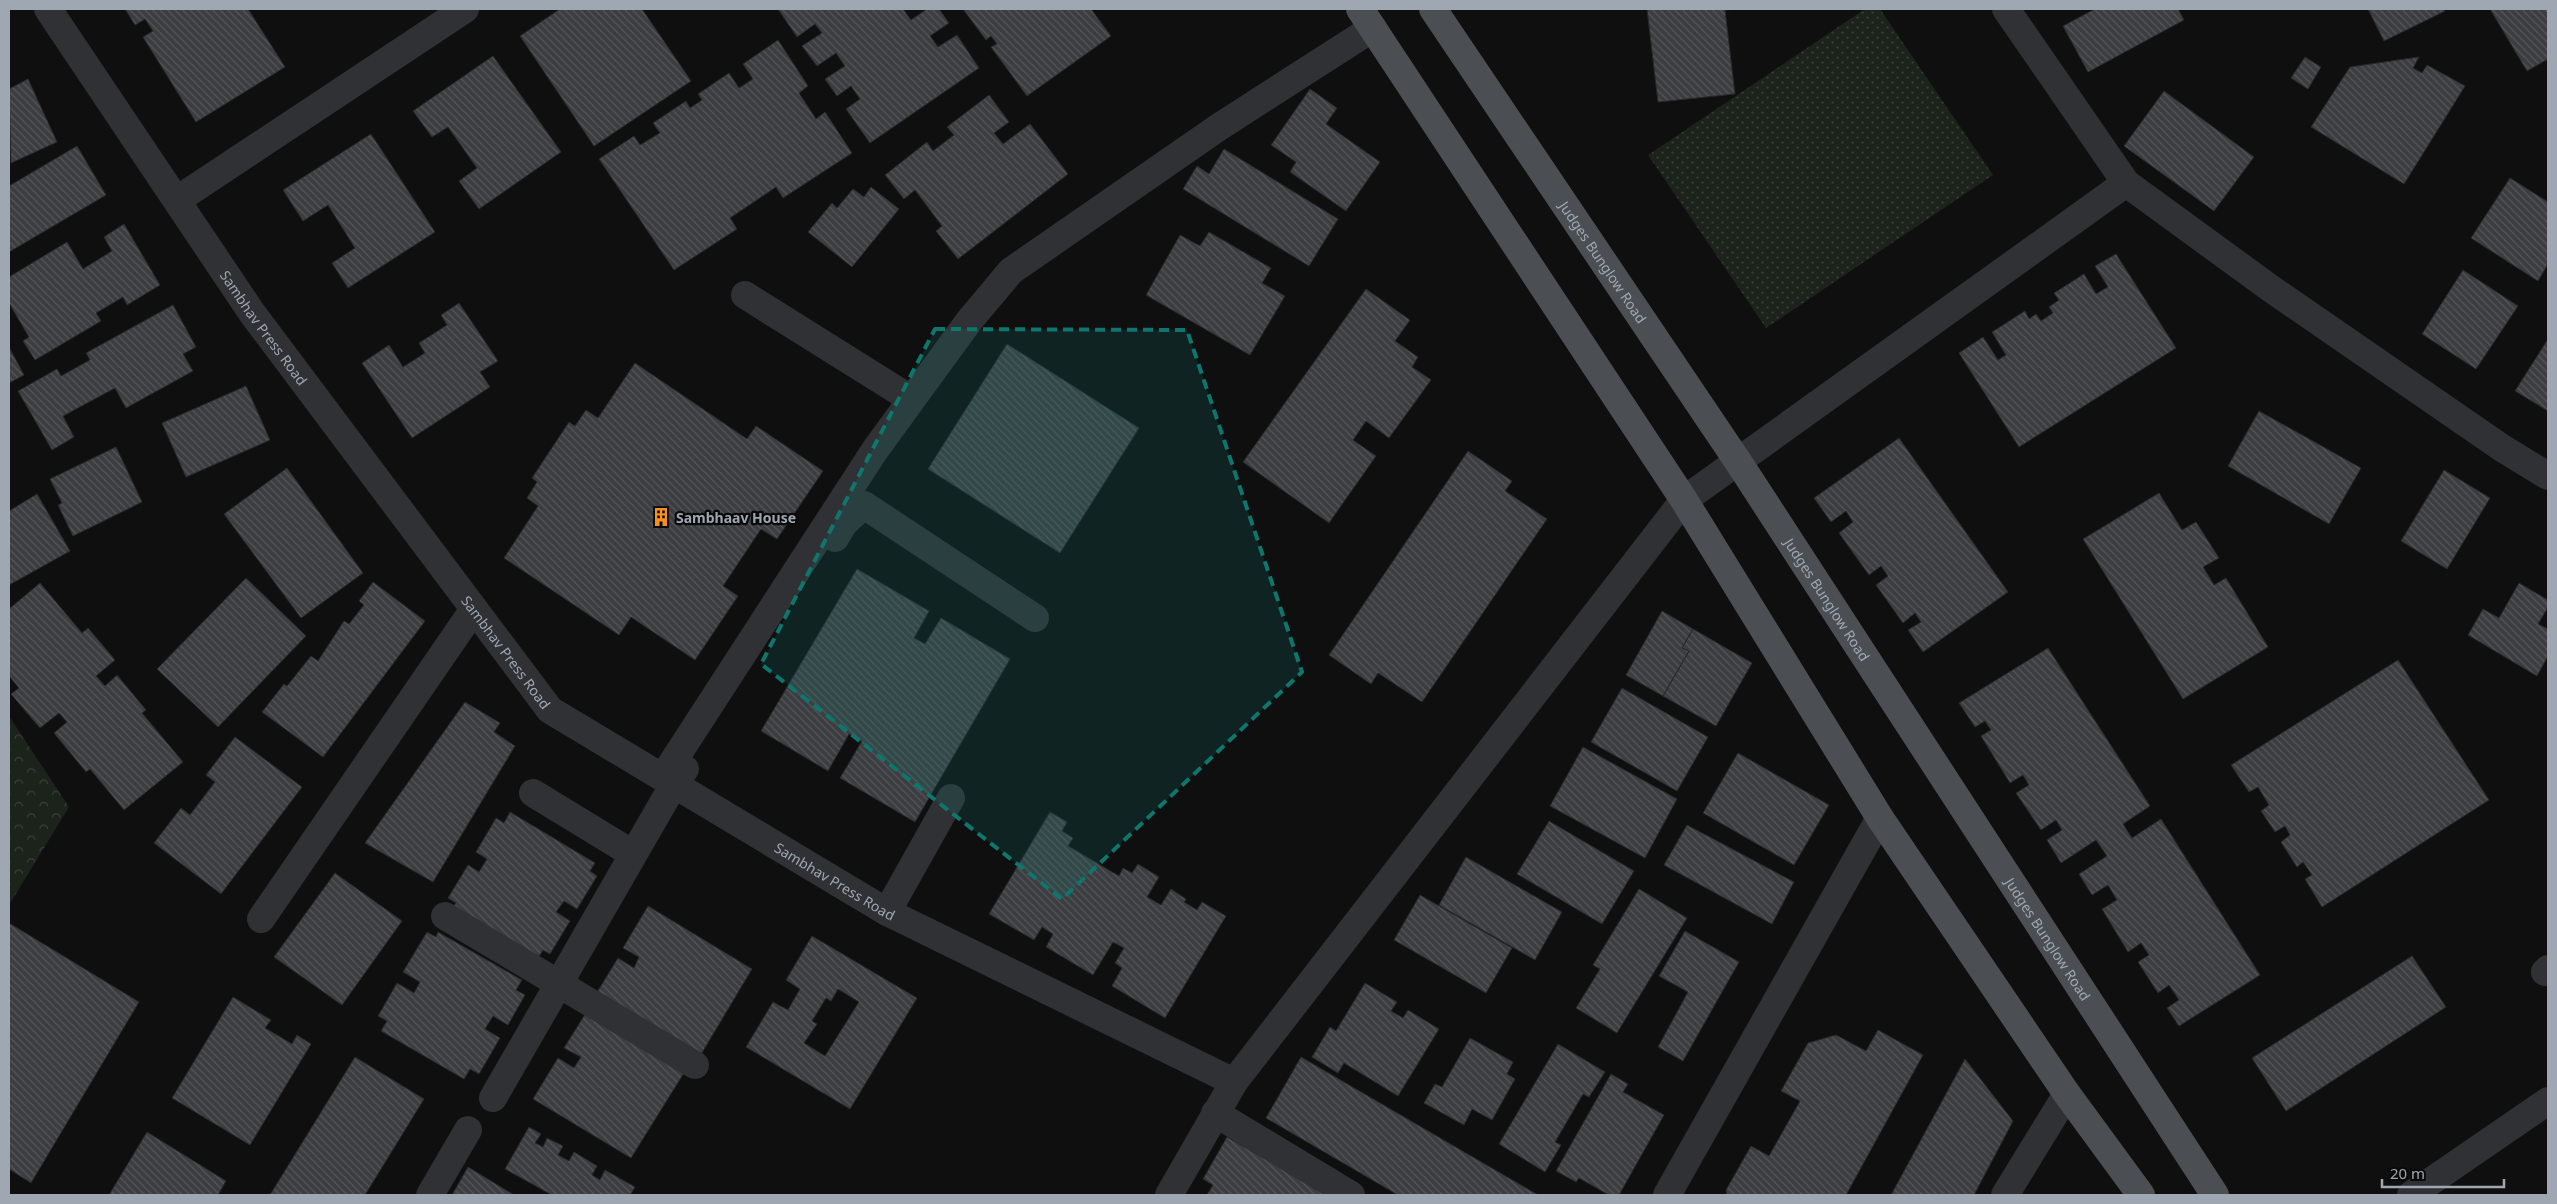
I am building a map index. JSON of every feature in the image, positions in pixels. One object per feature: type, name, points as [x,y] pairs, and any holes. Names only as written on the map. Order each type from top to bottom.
[{"type":"main road","name":"Judges Bunglow Road","points":[[1433,9],[1739,463],[2215,1195]]},
{"type":"main road","points":[[1367,18],[1684,500],[1880,818],[2067,1094],[2141,1195]]},
{"type":"street","name":"Sambhav Press Road","points":[[48,9],[252,313],[550,710],[887,912],[1234,1082]]},
{"type":"street","points":[[177,200],[465,9]]},
{"type":"street","points":[[2006,9],[2126,183],[2270,288],[2502,448],[2548,476]]},
{"type":"street","points":[[493,1098],[633,854],[668,781],[875,450],[969,321],[1011,271],[1219,127],[1367,18]]},
{"type":"street","points":[[1169,1195],[1234,1082],[1684,500],[1739,463],[2126,183]]},
{"type":"street","points":[[745,294],[911,399]]},
{"type":"street","points":[[668,781],[705,743],[787,618],[844,523],[864,505],[1034,618]]},
{"type":"street","points":[[261,919],[474,609]]},
{"type":"street","points":[[533,793],[633,854]]},
{"type":"street","points":[[887,912],[951,798]]},
{"type":"street","points":[[1667,1195],[1880,818]]},
{"type":"street","points":[[445,916],[694,1065]]},
{"type":"street","points":[[2005,1195],[2067,1094]]},
{"type":"street","points":[[2411,1195],[2548,1101]]},
{"type":"street","points":[[1215,1113],[1345,1194]]},
{"type":"street","points":[[430,1195],[468,1130]]},
{"type":"highlighted area","points":[[935,329],[1187,330],[1302,672],[1062,899],[761,664]]},
{"type":"green space","points":[[1865,9],[1880,9],[1993,175],[1766,328],[1648,155]]},
{"type":"green space","points":[[9,716],[69,807],[9,905]]},
{"type":"building","points":[[125,9],[248,9],[285,67],[196,122],[143,37],[153,31],[145,19],[135,25]]},
{"type":"building","points":[[560,9],[642,9],[691,81],[594,146],[520,36]]},
{"type":"building","points":[[778,9],[903,9],[911,20],[927,9],[939,9],[949,23],[930,36],[938,47],[957,35],[979,68],[870,143],[846,109],[860,99],[851,86],[837,96],[825,79],[845,66],[836,53],[817,66],[802,46],[822,33],[815,24],[797,37]]},
{"type":"building","points":[[963,9],[1091,9],[1111,36],[1027,96],[991,47],[997,44],[991,36],[986,40]]},
{"type":"building","points":[[1647,9],[1740,9],[1725,10],[1735,94],[1658,102]]},
{"type":"building","points":[[2095,9],[2178,9],[2184,20],[2088,72],[2063,26]]},
{"type":"building","points":[[2368,9],[2443,9],[2445,11],[2384,41]]},
{"type":"building","points":[[2490,9],[2548,9],[2548,59],[2527,71]]},
{"type":"building","points":[[778,40],[808,86],[799,93],[816,119],[825,112],[852,153],[783,198],[776,187],[730,218],[737,229],[674,270],[599,159],[634,136],[640,145],[660,133],[653,123],[686,101],[690,108],[702,100],[698,94],[729,73],[739,88],[753,79],[743,64]]},
{"type":"building","points":[[493,56],[561,152],[479,209],[459,181],[477,168],[448,127],[432,137],[413,111]]},
{"type":"building","points":[[2305,57],[2321,67],[2308,89],[2291,78]]},
{"type":"building","points":[[2419,57],[2413,68],[2422,73],[2427,65],[2465,86],[2404,184],[2311,127],[2350,67]]},
{"type":"building","points":[[28,79],[57,142],[11,163],[9,89]]},
{"type":"building","points":[[1310,89],[1337,108],[1326,124],[1380,162],[1346,211],[1290,172],[1296,162],[1271,145]]},
{"type":"building","points":[[2164,91],[2254,157],[2214,211],[2124,146]]},
{"type":"building","points":[[989,95],[1009,122],[994,133],[1003,144],[1030,124],[1068,174],[958,259],[936,231],[942,226],[915,190],[904,199],[885,175],[927,142],[933,151],[954,135],[947,127]]},
{"type":"building","points":[[371,134],[435,232],[348,288],[332,263],[355,248],[328,205],[303,221],[283,190]]},
{"type":"building","points":[[77,146],[106,195],[9,252],[9,186]]},
{"type":"building","points":[[1224,149],[1338,219],[1309,266],[1183,189],[1197,166],[1209,174]]},
{"type":"building","points":[[2510,178],[2548,202],[2548,264],[2538,281],[2471,238]]},
{"type":"building","points":[[871,187],[899,209],[852,267],[808,232],[832,203],[837,208],[853,189],[864,197]]},
{"type":"building","points":[[124,224],[160,285],[127,305],[123,297],[96,313],[101,321],[35,360],[23,341],[29,337],[9,303],[9,277],[67,242],[83,269],[112,251],[104,237]]},
{"type":"building","points":[[1209,232],[1271,268],[1262,283],[1285,296],[1250,355],[1146,295],[1180,235],[1200,246]]},
{"type":"building","points":[[2116,254],[2176,348],[2019,447],[1959,353],[1983,337],[1998,360],[2006,355],[1992,332],[2025,311],[2029,319],[2036,314],[2041,321],[2053,313],[2049,307],[2059,300],[2054,293],[2084,274],[2096,294],[2108,287],[2095,266]]},
{"type":"building","points":[[2463,270],[2518,306],[2476,369],[2422,334]]},
{"type":"building","points":[[1366,289],[1410,320],[1395,341],[1418,357],[1412,367],[1431,380],[1389,438],[1366,421],[1353,440],[1376,456],[1329,523],[1243,462]]},
{"type":"building","points":[[459,303],[498,361],[480,372],[490,387],[412,438],[362,363],[389,345],[403,367],[425,353],[419,343],[447,325],[441,315]]},
{"type":"building","points":[[173,305],[196,347],[183,354],[193,371],[126,408],[115,388],[63,416],[74,437],[52,450],[18,391],[57,369],[61,376],[90,360],[86,353]]},
{"type":"building","points":[[2548,339],[2548,411],[2515,391]]},
{"type":"building","points":[[1007,344],[1139,428],[1060,553],[928,469]]},
{"type":"building","points":[[9,347],[24,375],[9,383]]},
{"type":"building","name":"Sambhaav House","points":[[635,363],[747,439],[756,426],[823,471],[777,539],[761,529],[723,586],[738,596],[695,660],[631,617],[619,635],[504,558],[538,506],[527,498],[537,482],[532,478],[569,422],[575,426],[586,410],[598,418]]},
{"type":"building","points":[[246,386],[270,440],[186,477],[162,423]]},
{"type":"building","points":[[2259,411],[2361,468],[2329,524],[2228,466]]},
{"type":"building","points":[[1899,438],[2008,592],[1923,652],[1908,630],[1921,622],[1915,613],[1903,623],[1876,585],[1888,576],[1881,566],[1869,575],[1839,533],[1853,522],[1846,511],[1831,522],[1814,498]]},
{"type":"building","points":[[116,447],[142,502],[73,536],[58,505],[62,503],[50,479]]},
{"type":"building","points":[[1468,451],[1512,481],[1505,491],[1547,519],[1422,702],[1378,673],[1371,684],[1329,655]]},
{"type":"building","points":[[287,468],[363,573],[301,618],[224,514]]},
{"type":"building","points":[[2444,470],[2490,498],[2447,569],[2401,541]]},
{"type":"building","points":[[2159,493],[2182,530],[2196,522],[2219,558],[2203,567],[2214,585],[2226,578],[2268,647],[2183,699],[2083,539]]},
{"type":"building","points":[[37,494],[70,551],[9,585],[9,511]]},
{"type":"building","points":[[857,569],[929,611],[914,638],[925,644],[941,618],[1010,659],[915,822],[840,778],[862,741],[849,734],[828,771],[761,731]]},
{"type":"building","points":[[246,578],[306,636],[218,727],[157,669]]},
{"type":"building","points":[[373,582],[425,621],[323,757],[262,712],[284,684],[287,686],[311,656],[318,661],[344,621],[349,624],[364,605],[359,601]]},
{"type":"building","points":[[40,583],[82,633],[88,628],[115,660],[96,676],[105,686],[117,675],[146,710],[142,713],[183,762],[124,810],[90,769],[86,772],[54,733],[67,722],[59,713],[40,728],[11,694],[19,688],[9,676],[9,609]]},
{"type":"building","points":[[2519,583],[2548,600],[2548,607],[2538,624],[2548,629],[2548,656],[2537,676],[2468,635],[2483,609],[2499,618]]},
{"type":"building","points":[[1662,611],[1693,629],[1682,648],[1689,651],[1663,696],[1626,675]]},
{"type":"building","points":[[1693,629],[1752,663],[1716,726],[1663,696],[1689,651],[1682,648]]},
{"type":"building","points":[[2048,648],[2150,806],[2123,824],[2132,838],[2161,819],[2260,975],[2179,1026],[2167,1008],[2179,1000],[2169,985],[2158,993],[2138,962],[2149,955],[2141,943],[2128,952],[2102,909],[2117,900],[2108,885],[2092,895],[2079,874],[2107,856],[2096,840],[2061,863],[2047,840],[2062,830],[2056,820],[2041,830],[2016,793],[2029,785],[2023,775],[2010,783],[1981,736],[1991,730],[1985,721],[1975,727],[1959,703]]},
{"type":"building","points":[[2398,660],[2489,800],[2322,907],[2305,879],[2312,875],[2303,862],[2297,867],[2281,842],[2290,835],[2285,826],[2275,832],[2261,811],[2269,805],[2258,787],[2249,792],[2231,765]]},
{"type":"building","points":[[1622,688],[1708,737],[1677,791],[1591,742]]},
{"type":"building","points":[[465,702],[500,723],[494,732],[515,746],[433,882],[365,843]]},
{"type":"building","points":[[235,737],[302,787],[221,894],[154,843],[181,808],[190,815],[215,782],[206,775]]},
{"type":"building","points":[[1583,747],[1677,799],[1645,858],[1550,806]]},
{"type":"building","points":[[1738,753],[1829,805],[1794,865],[1703,813]]},
{"type":"building","points":[[510,812],[595,863],[590,871],[597,876],[577,909],[564,901],[556,912],[570,921],[550,954],[543,950],[538,958],[453,907],[456,903],[448,898],[468,865],[479,872],[487,859],[476,852],[496,818],[504,823]]},
{"type":"building","points":[[1050,812],[1067,822],[1062,831],[1073,838],[1068,846],[1119,876],[1123,868],[1132,873],[1138,864],[1159,877],[1147,897],[1161,905],[1171,889],[1186,899],[1184,902],[1197,910],[1202,902],[1226,916],[1165,1018],[1112,986],[1122,968],[1115,963],[1124,948],[1113,942],[1093,975],[1046,947],[1053,934],[1042,927],[1034,940],[989,914]]},
{"type":"building","points":[[1549,821],[1634,871],[1602,924],[1517,874]]},
{"type":"building","points":[[1687,825],[1794,882],[1772,924],[1664,865]]},
{"type":"building","points":[[1466,857],[1562,912],[1535,960],[1439,905]]},
{"type":"building","points":[[335,873],[402,921],[342,1005],[274,957]]},
{"type":"building","points":[[1639,889],[1687,918],[1617,1033],[1576,1008],[1600,969],[1593,965]]},
{"type":"building","points":[[1420,895],[1512,948],[1486,993],[1394,940]]},
{"type":"building","points":[[648,906],[752,969],[697,1061],[593,999],[618,958],[634,968],[639,957],[623,948]]},
{"type":"building","points":[[9,923],[139,1002],[31,1183],[9,1169]]},
{"type":"building","points":[[1685,931],[1739,962],[1683,1061],[1658,1047],[1688,992],[1659,976]]},
{"type":"building","points":[[427,932],[436,937],[438,932],[522,980],[516,990],[525,995],[508,1025],[493,1016],[485,1029],[500,1038],[479,1074],[470,1069],[464,1079],[381,1031],[387,1021],[378,1016],[397,983],[414,993],[420,982],[403,972]]},
{"type":"building","points":[[812,936],[917,998],[850,1109],[746,1047],[773,1002],[788,1010],[800,989],[786,980]],"holes":[[[838,989],[859,1002],[825,1056],[804,1043],[817,1024],[812,1021],[826,998],[831,1001]]]},
{"type":"building","points":[[2412,956],[2446,1007],[2286,1111],[2252,1058]]},
{"type":"building","points":[[1365,983],[1397,1002],[1391,1011],[1403,1018],[1408,1010],[1439,1029],[1398,1096],[1344,1063],[1338,1073],[1312,1057],[1330,1027],[1336,1031]]},
{"type":"building","points":[[233,997],[271,1020],[265,1028],[292,1044],[297,1035],[311,1044],[250,1145],[172,1098]]},
{"type":"building","points":[[589,1008],[687,1068],[631,1158],[533,1099],[558,1058],[574,1068],[581,1057],[564,1048]]},
{"type":"building","points":[[1878,1030],[1923,1055],[1846,1195],[1727,1195],[1726,1190],[1751,1146],[1769,1156],[1800,1101],[1781,1091],[1808,1043],[1836,1035],[1866,1051]]},
{"type":"building","points":[[1470,1038],[1513,1062],[1507,1074],[1515,1079],[1492,1120],[1472,1109],[1464,1125],[1424,1103],[1435,1084],[1442,1087]]},
{"type":"building","points":[[1558,1044],[1605,1072],[1589,1097],[1583,1094],[1555,1142],[1561,1145],[1545,1172],[1499,1144]]},
{"type":"building","points":[[355,1057],[424,1099],[365,1195],[270,1195]]},
{"type":"building","points":[[1301,1057],[1538,1195],[1398,1195],[1266,1118]]},
{"type":"building","points":[[1965,1059],[2013,1121],[1974,1195],[1891,1195]]},
{"type":"building","points":[[1611,1074],[1628,1084],[1623,1092],[1664,1115],[1619,1195],[1609,1195],[1579,1178],[1576,1182],[1556,1171]]},
{"type":"building","points":[[529,1127],[541,1134],[535,1143],[543,1147],[547,1138],[563,1146],[558,1155],[569,1161],[574,1152],[597,1166],[592,1175],[600,1180],[605,1170],[635,1187],[630,1195],[552,1195],[505,1169]]},
{"type":"building","points":[[147,1132],[226,1181],[218,1195],[109,1195]]},
{"type":"building","points":[[1227,1137],[1323,1192],[1321,1195],[1207,1195],[1213,1185],[1203,1179]]},
{"type":"building","points":[[468,1167],[514,1195],[452,1195]]},
{"type":"place","name":"Sambhaav House","points":[[661,517]]}]
